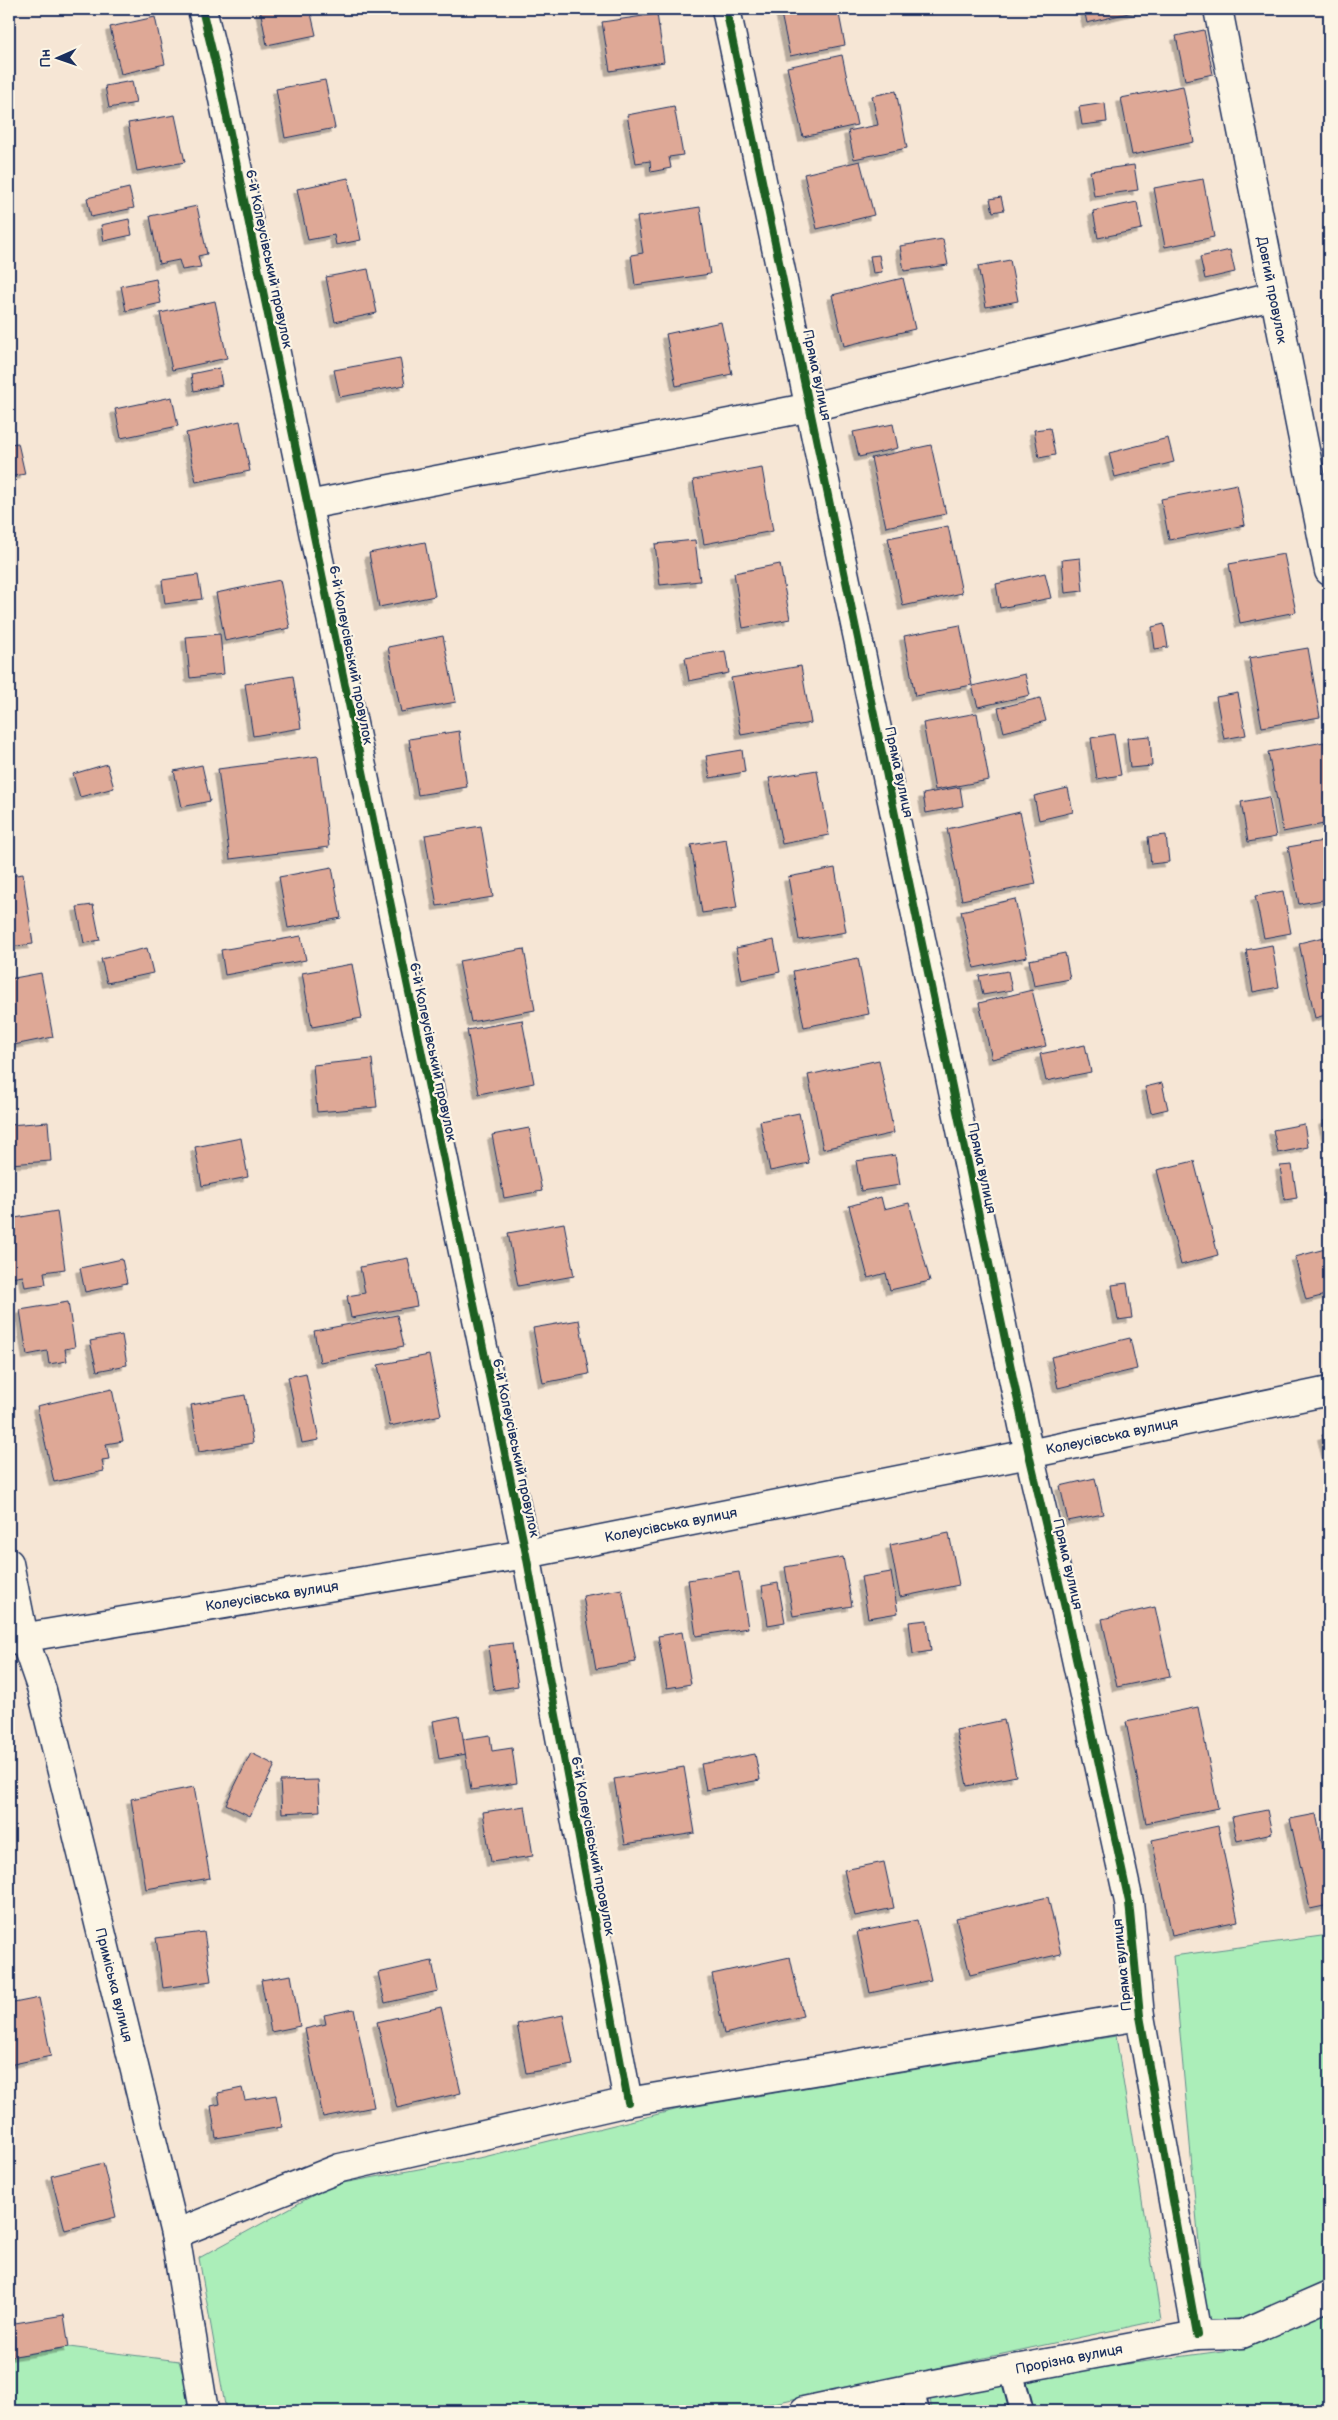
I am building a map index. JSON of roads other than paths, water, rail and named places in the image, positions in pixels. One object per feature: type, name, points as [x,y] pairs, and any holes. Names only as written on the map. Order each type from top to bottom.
[{"type":"street","name":"6-й Колеусівський провулок","points":[[202,9],[218,75],[526,1554],[628,2102]]},
{"type":"street","name":"Пряма вулиця","points":[[726,9],[811,407],[1029,1454],[1066,1608],[1129,1902],[1140,2016],[1197,2335]]},
{"type":"street","name":"Довгий провулок","points":[[1218,9],[1273,296],[1329,571]]},
{"type":"street","points":[[308,505],[811,407],[1273,296]]},
{"type":"street","name":"Колеусівська вулиця","points":[[16,1639],[526,1554],[1029,1454],[1329,1390]]},
{"type":"street","name":"Приміська вулиця","points":[[9,1563],[16,1639],[42,1690],[175,2234],[204,2411]]},
{"type":"street","points":[[175,2234],[340,2168],[628,2102],[1140,2016]]},
{"type":"street","name":"Прорізна вулиця","points":[[804,2411],[915,2400],[1011,2370],[1197,2335],[1242,2334],[1329,2296]]},
{"type":"lane","points":[[1011,2370],[1022,2411]]}]
